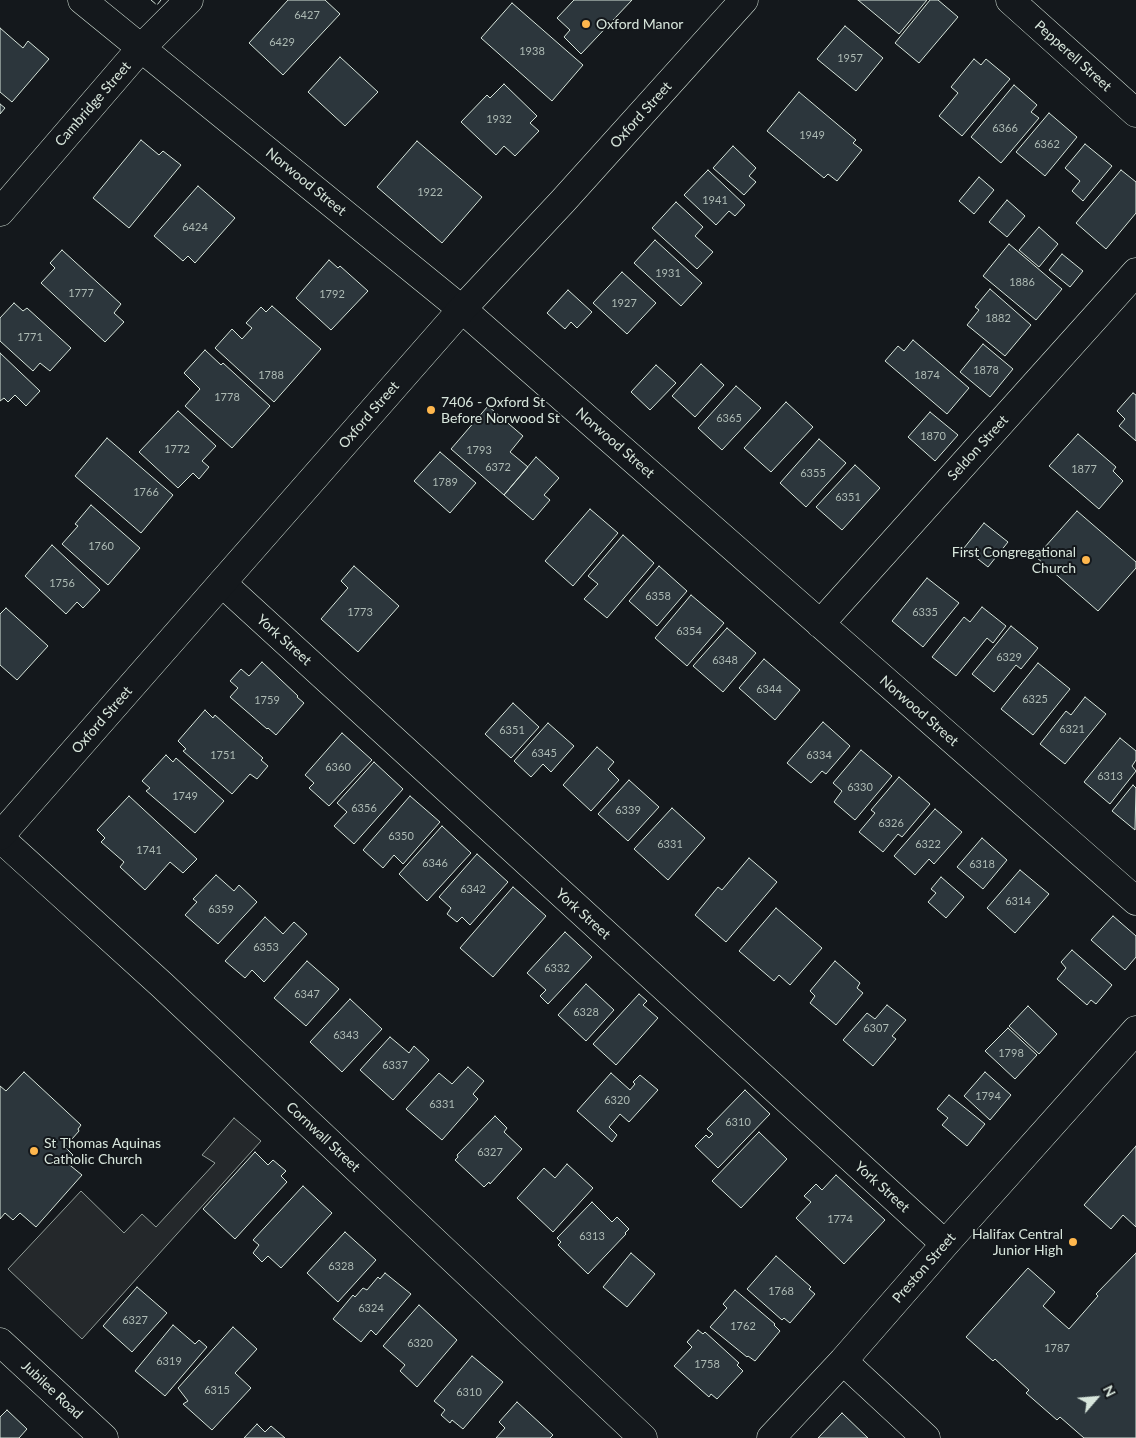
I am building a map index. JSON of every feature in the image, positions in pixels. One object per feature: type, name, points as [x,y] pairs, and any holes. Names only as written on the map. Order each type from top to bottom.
[{"type":"street","name":"Norwood Street","points":[[82,0],[462,309],[1136,901]]},
{"type":"street","name":"Cambridge Street","points":[[0,212],[141,48],[189,0]]},
{"type":"street","name":"Oxford Street","points":[[0,837],[462,309],[563,201],[744,0]]},
{"type":"street","name":"Pepperell Street","points":[[1010,0],[1136,112]]},
{"type":"street","name":"Seldon Street","points":[[820,624],[1136,272]]},
{"type":"street","name":"York Street","points":[[222,583],[945,1244]]},
{"type":"street","name":"Cornwall Street","points":[[0,837],[162,985],[643,1438]]},
{"type":"street","name":"Preston Street","points":[[770,1438],[843,1361],[1136,1030]]},
{"type":"street","name":"Jubilee Road","points":[[0,1342],[102,1437]]},
{"type":"street","points":[[843,1361],[926,1438]]},
{"type":"shaded area","points":[[234,1118],[261,1141],[82,1339],[8,1269],[81,1191],[124,1233],[142,1214],[156,1227],[215,1163],[202,1155]]},
{"type":"building","points":[[288,0],[325,0],[340,14],[283,75],[249,43]]},
{"type":"building","name":"Oxford Manor","points":[[574,0],[632,0],[581,54],[564,37],[570,30],[557,18]]},
{"type":"building","points":[[858,0],[927,0],[899,34]]},
{"type":"building","points":[[930,0],[938,0],[958,17],[919,63],[895,43]]},
{"type":"building","points":[[512,3],[583,65],[552,101],[481,38]]},
{"type":"building","points":[[845,26],[883,58],[856,91],[817,59]]},
{"type":"building","points":[[0,28],[23,48],[28,41],[49,59],[12,102],[0,92]]},
{"type":"building","points":[[340,57],[378,92],[345,126],[308,92]]},
{"type":"building","points":[[974,59],[981,65],[986,59],[1010,79],[962,136],[939,116],[958,93],[951,87]]},
{"type":"building","points":[[504,84],[537,116],[530,123],[539,131],[515,156],[504,146],[496,155],[461,122],[487,95],[490,98]]},
{"type":"building","points":[[1014,85],[1037,105],[1031,112],[1039,118],[1001,163],[971,137]]},
{"type":"building","points":[[799,92],[856,140],[853,143],[862,150],[837,181],[828,174],[824,178],[767,131]]},
{"type":"building","points":[[0,104],[5,108],[0,114]]},
{"type":"building","points":[[1049,113],[1077,137],[1045,176],[1016,152]]},
{"type":"building","points":[[141,140],[159,155],[163,151],[181,165],[129,228],[93,198]]},
{"type":"building","points":[[417,141],[482,197],[442,243],[377,187]]},
{"type":"building","points":[[1085,144],[1112,166],[1083,201],[1072,191],[1080,181],[1065,168]]},
{"type":"building","points":[[733,146],[756,168],[749,176],[756,182],[744,195],[713,168]]},
{"type":"building","points":[[708,170],[745,205],[735,216],[729,211],[716,225],[684,195]]},
{"type":"building","points":[[1121,170],[1136,182],[1136,213],[1106,249],[1076,223]]},
{"type":"building","points":[[979,177],[994,190],[974,214],[959,201]]},
{"type":"building","points":[[198,186],[235,218],[195,263],[188,256],[183,261],[154,236]]},
{"type":"building","points":[[1007,200],[1025,216],[1007,237],[989,222]]},
{"type":"building","points":[[676,202],[703,227],[695,236],[713,252],[697,269],[652,228]]},
{"type":"building","points":[[1039,227],[1058,244],[1039,267],[1019,250]]},
{"type":"building","points":[[655,240],[702,283],[681,306],[634,263]]},
{"type":"building","points":[[1009,244],[1062,289],[1036,320],[983,276]]},
{"type":"building","points":[[62,250],[121,304],[114,313],[124,322],[105,342],[41,283],[55,268],[50,263]]},
{"type":"building","points":[[1062,254],[1083,271],[1070,287],[1049,270]]},
{"type":"building","points":[[329,260],[338,268],[340,266],[368,291],[331,330],[296,298]]},
{"type":"building","points":[[622,272],[656,303],[627,334],[593,303]]},
{"type":"building","points":[[990,289],[1031,325],[1005,356],[967,325],[979,310],[975,307]]},
{"type":"building","points":[[568,290],[592,312],[577,328],[571,322],[565,329],[547,313]]},
{"type":"building","points":[[14,303],[23,311],[27,308],[71,348],[50,371],[40,363],[33,371],[0,341],[0,318]]},
{"type":"building","points":[[272,306],[321,349],[274,402],[215,348],[232,329],[242,339],[252,328],[246,323],[261,307],[266,312]]},
{"type":"building","points":[[913,340],[969,388],[947,414],[885,361],[898,346],[904,351]]},
{"type":"building","points":[[983,344],[1013,369],[990,397],[960,372]]},
{"type":"building","points":[[205,350],[221,365],[223,363],[270,406],[232,448],[185,406],[200,389],[184,373]]},
{"type":"building","points":[[0,353],[40,391],[26,406],[15,395],[8,402],[4,398],[0,401]]},
{"type":"building","points":[[701,364],[724,385],[695,417],[672,396]]},
{"type":"building","points":[[656,365],[676,383],[650,410],[631,392]]},
{"type":"building","points":[[736,386],[761,408],[722,450],[698,428]]},
{"type":"building","points":[[1133,393],[1136,395],[1136,441],[1119,426],[1125,419],[1117,411]]},
{"type":"building","points":[[786,402],[813,427],[771,472],[744,448]]},
{"type":"building","points":[[488,406],[523,436],[510,452],[528,467],[504,495],[451,449]]},
{"type":"building","points":[[178,411],[216,446],[202,461],[209,467],[199,479],[193,473],[178,488],[139,452]]},
{"type":"building","points":[[930,412],[958,435],[935,461],[908,437]]},
{"type":"building","points":[[1078,434],[1116,467],[1113,471],[1123,481],[1099,509],[1049,466]]},
{"type":"building","points":[[107,438],[173,495],[141,533],[75,476]]},
{"type":"building","points":[[819,439],[846,463],[806,507],[780,483]]},
{"type":"building","points":[[440,452],[476,483],[450,513],[414,481]]},
{"type":"building","points":[[536,457],[559,478],[544,495],[550,500],[533,520],[504,495]]},
{"type":"building","points":[[855,465],[880,488],[842,530],[816,507]]},
{"type":"building","points":[[91,505],[140,548],[108,585],[62,544],[78,526],[75,524]]},
{"type":"building","points":[[590,509],[618,533],[573,586],[545,561]]},
{"type":"building","name":"First Congregational Church","points":[[1077,511],[1136,562],[1136,568],[1098,611],[1036,557]]},
{"type":"building","points":[[984,523],[1008,542],[988,567],[964,548]]},
{"type":"building","points":[[623,535],[654,563],[607,618],[584,599],[598,584],[588,576]]},
{"type":"building","points":[[52,545],[100,590],[83,608],[77,602],[66,614],[25,576]]},
{"type":"building","points":[[354,566],[399,606],[358,652],[321,619],[348,588],[341,581]]},
{"type":"building","points":[[659,566],[687,591],[657,626],[629,601]]},
{"type":"building","points":[[927,578],[959,603],[923,647],[892,621]]},
{"type":"building","points":[[691,595],[724,623],[687,666],[655,638]]},
{"type":"building","points":[[982,607],[1006,626],[993,643],[987,638],[956,676],[932,657],[964,617],[970,622]]},
{"type":"building","points":[[6,608],[48,646],[17,680],[0,665],[0,614]]},
{"type":"building","points":[[1011,626],[1038,648],[1021,669],[1016,665],[994,692],[972,674]]},
{"type":"building","points":[[727,628],[756,653],[723,692],[693,666]]},
{"type":"building","points":[[764,659],[800,690],[775,720],[739,688]]},
{"type":"building","points":[[262,662],[304,703],[276,735],[230,697],[238,688],[230,681],[241,669],[249,676]]},
{"type":"building","points":[[1038,663],[1070,689],[1033,735],[1001,709]]},
{"type":"building","points":[[1085,697],[1106,714],[1065,764],[1040,744],[1066,711],[1071,715]]},
{"type":"building","points":[[513,703],[539,727],[511,758],[485,734]]},
{"type":"building","points":[[205,710],[213,718],[215,715],[263,758],[261,760],[268,766],[257,779],[250,774],[232,794],[183,751],[186,749],[178,741]]},
{"type":"building","points":[[823,722],[850,746],[826,774],[822,771],[811,783],[787,763]]},
{"type":"building","points":[[548,723],[574,746],[551,772],[543,764],[531,777],[514,761]]},
{"type":"building","points":[[342,733],[372,760],[329,806],[309,788],[314,783],[305,775]]},
{"type":"building","points":[[1120,738],[1136,751],[1136,760],[1132,766],[1136,771],[1110,804],[1084,782]]},
{"type":"building","points":[[597,747],[614,762],[608,769],[619,780],[591,811],[563,785]]},
{"type":"building","points":[[861,750],[892,776],[855,820],[834,802],[842,791],[833,783]]},
{"type":"building","points":[[166,755],[173,762],[176,758],[224,801],[195,833],[146,791],[150,788],[142,781]]},
{"type":"building","points":[[374,762],[403,789],[354,844],[334,826],[347,812],[337,803]]},
{"type":"building","points":[[899,777],[930,804],[902,837],[898,834],[883,852],[859,832],[875,813],[871,810]]},
{"type":"building","points":[[629,780],[659,807],[628,841],[598,814]]},
{"type":"building","points":[[1133,785],[1136,788],[1135,830],[1112,811]]},
{"type":"building","points":[[129,796],[197,859],[183,873],[170,862],[145,890],[120,867],[124,862],[101,842],[105,838],[97,830]]},
{"type":"building","points":[[410,796],[440,822],[403,864],[394,855],[383,868],[363,850]]},
{"type":"building","points":[[672,808],[705,838],[668,880],[634,849]]},
{"type":"building","points":[[935,809],[962,832],[934,864],[929,859],[915,875],[894,856]]},
{"type":"building","points":[[442,826],[471,853],[427,901],[399,874]]},
{"type":"building","points":[[982,838],[1007,860],[983,889],[957,867]]},
{"type":"building","points":[[477,854],[508,882],[470,925],[462,917],[457,922],[447,914],[451,908],[439,897]]},
{"type":"building","points":[[749,858],[777,882],[726,942],[695,915],[718,887],[722,890]]},
{"type":"building","points":[[1020,870],[1049,894],[1015,933],[987,908]]},
{"type":"building","points":[[216,875],[234,891],[239,885],[257,902],[218,944],[185,915],[197,902],[193,899]]},
{"type":"building","points":[[941,877],[964,897],[946,918],[928,902],[936,893],[931,889]]},
{"type":"building","points":[[513,887],[546,916],[493,977],[460,948]]},
{"type":"building","points":[[776,908],[822,948],[790,985],[779,975],[774,981],[739,951]]},
{"type":"building","points":[[1113,916],[1136,936],[1136,957],[1125,970],[1091,940]]},
{"type":"building","points":[[265,917],[283,934],[294,922],[307,934],[264,982],[252,970],[245,978],[225,961]]},
{"type":"building","points":[[565,932],[592,957],[548,1004],[540,996],[546,990],[527,973]]},
{"type":"building","points":[[1072,950],[1112,985],[1096,1004],[1091,1000],[1087,1005],[1057,979],[1066,968],[1061,962]]},
{"type":"building","points":[[307,961],[339,989],[306,1026],[274,998]]},
{"type":"building","points":[[835,961],[860,983],[857,988],[863,993],[836,1025],[810,1003],[815,996],[810,991]]},
{"type":"building","points":[[586,984],[614,1010],[586,1041],[558,1015]]},
{"type":"building","points":[[639,994],[647,1001],[643,1005],[658,1018],[616,1065],[593,1044]]},
{"type":"building","points":[[350,999],[382,1029],[342,1072],[310,1042]]},
{"type":"building","points":[[887,1005],[906,1020],[892,1036],[896,1039],[873,1066],[843,1040],[867,1013],[875,1019]]},
{"type":"building","points":[[1028,1006],[1057,1034],[1039,1054],[1009,1026]]},
{"type":"building","points":[[1008,1028],[1037,1055],[1015,1079],[985,1051]]},
{"type":"building","points":[[390,1037],[409,1053],[414,1046],[429,1060],[393,1100],[360,1070]]},
{"type":"building","points":[[468,1067],[484,1081],[473,1094],[478,1099],[442,1140],[406,1109],[439,1073],[452,1084]]},
{"type":"building","name":"St Thomas Aquinas Catholic Church","points":[[24,1072],[81,1125],[78,1129],[79,1131],[65,1147],[73,1155],[66,1162],[82,1175],[36,1227],[20,1213],[13,1220],[5,1213],[0,1219],[0,1086],[6,1091]]},
{"type":"building","points":[[985,1072],[1011,1095],[990,1120],[964,1096]]},
{"type":"building","points":[[611,1073],[630,1090],[635,1084],[633,1082],[640,1075],[658,1090],[629,1122],[620,1114],[609,1127],[617,1135],[612,1142],[577,1111]]},
{"type":"building","points":[[745,1090],[770,1114],[718,1168],[695,1146],[706,1135],[709,1138],[713,1134],[707,1129]]},
{"type":"building","points":[[949,1095],[985,1124],[967,1146],[942,1125],[948,1118],[937,1109]]},
{"type":"building","points":[[495,1116],[507,1128],[504,1132],[522,1149],[490,1184],[489,1182],[484,1187],[455,1160],[458,1157],[457,1155]]},
{"type":"building","points":[[759,1132],[787,1159],[741,1208],[712,1181]]},
{"type":"building","name":"Halifax Central Junior High","points":[[1136,1146],[1136,1227],[1123,1215],[1111,1229],[1084,1205]]},
{"type":"building","points":[[255,1152],[268,1165],[273,1160],[286,1171],[281,1176],[287,1182],[235,1239],[203,1209]]},
{"type":"building","points":[[567,1164],[593,1188],[553,1232],[517,1198],[544,1168],[555,1178]]},
{"type":"building","points":[[836,1175],[885,1220],[844,1264],[796,1218],[811,1202],[804,1196],[816,1184],[822,1190]]},
{"type":"building","points":[[303,1186],[332,1213],[281,1268],[268,1256],[262,1262],[253,1253],[259,1245],[253,1240]]},
{"type":"building","points":[[592,1202],[612,1222],[617,1217],[629,1229],[588,1274],[558,1245],[561,1242],[557,1238]]},
{"type":"building","points":[[345,1232],[376,1260],[338,1302],[307,1273]]},
{"type":"building","points":[[631,1253],[655,1274],[627,1307],[603,1287]]},
{"type":"building","name":"Halifax Central Junior High","points":[[1136,1253],[1136,1438],[1084,1438],[1060,1417],[1057,1420],[1026,1393],[1029,1390],[995,1359],[993,1361],[966,1337],[1028,1268],[1055,1292],[1043,1306],[1069,1329],[1098,1296],[1096,1294]]},
{"type":"building","points":[[776,1256],[811,1287],[809,1289],[815,1294],[790,1323],[784,1318],[782,1320],[747,1289]]},
{"type":"building","points":[[385,1273],[411,1294],[376,1335],[371,1330],[361,1342],[333,1319],[353,1295],[355,1297],[363,1288],[367,1290],[378,1277],[380,1279]]},
{"type":"building","points":[[137,1287],[167,1313],[132,1352],[103,1326]]},
{"type":"building","points":[[735,1290],[775,1324],[780,1331],[755,1361],[747,1357],[710,1327],[727,1308],[723,1304]]},
{"type":"building","points":[[419,1305],[457,1340],[417,1387],[400,1371],[405,1365],[383,1346]]},
{"type":"building","points":[[173,1325],[195,1344],[199,1340],[207,1347],[165,1396],[135,1371]]},
{"type":"building","points":[[233,1327],[257,1349],[235,1373],[251,1388],[212,1430],[183,1404],[188,1401],[178,1388]]},
{"type":"building","points":[[698,1330],[703,1334],[705,1332],[739,1363],[737,1365],[743,1371],[717,1399],[711,1394],[709,1397],[674,1366],[692,1347],[687,1342]]},
{"type":"building","points":[[472,1356],[503,1382],[463,1429],[452,1420],[450,1423],[441,1415],[445,1410],[434,1401]]},
{"type":"building","points":[[517,1402],[553,1435],[550,1438],[496,1438],[505,1428],[499,1422]]},
{"type":"building","points":[[7,1410],[27,1429],[19,1438],[0,1438],[0,1417]]},
{"type":"building","points":[[842,1413],[868,1438],[818,1438]]},
{"type":"building","points":[[257,1424],[265,1432],[271,1426],[285,1438],[244,1438]]},
{"type":"fence","points":[[151,0],[157,5],[161,0]]},
{"type":"place","name":"Oxford Manor","points":[[586,24]]},
{"type":"place","name":"7406 - Oxford St Before Norwood St","points":[[431,410]]},
{"type":"place","name":"First Congregational Church","points":[[1086,560]]},
{"type":"place","name":"St Thomas Aquinas Catholic Church","points":[[34,1151]]},
{"type":"place","name":"Halifax Central Junior High","points":[[1073,1242]]}]
